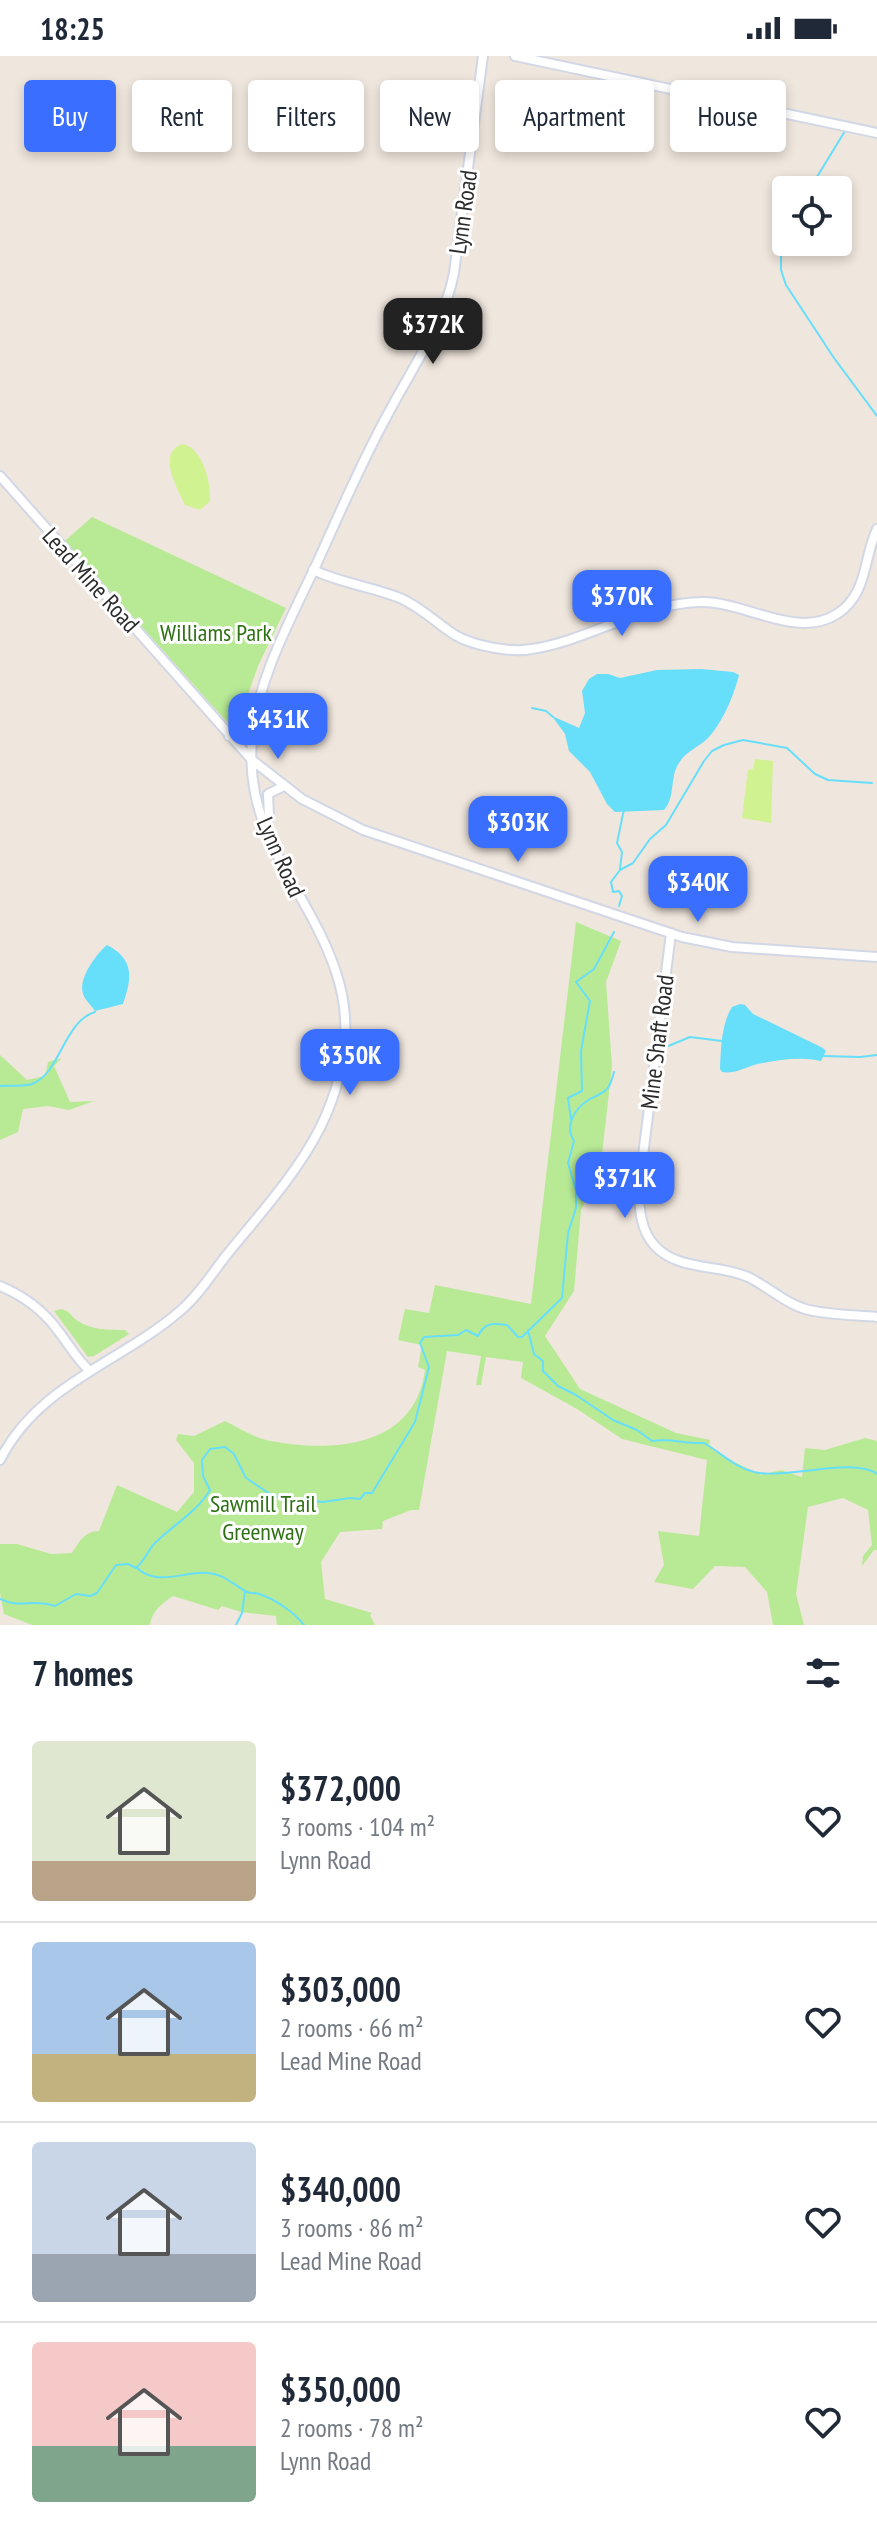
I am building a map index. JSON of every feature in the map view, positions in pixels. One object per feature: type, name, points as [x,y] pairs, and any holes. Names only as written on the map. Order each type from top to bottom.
[{"type":"main road","name":"Lynn Road","points":[[0,1460],[30,1415],[54,1394],[149,1335],[183,1308],[292,1173],[319,1129],[337,1086],[345,1049],[339,982],[329,953],[265,830],[254,788],[252,760],[258,703],[266,675],[313,570],[381,427],[445,307],[454,273],[483,56]]},
{"type":"main road","points":[[515,56],[877,133]]},
{"type":"main road","name":"Lead Mine Road","points":[[0,476],[229,736],[252,760],[309,803],[363,830],[671,933],[732,947],[877,957]]},
{"type":"main road","points":[[313,570],[404,600],[455,635],[470,641],[531,649],[648,612],[692,602],[727,605],[792,622],[809,623],[830,618],[848,605],[859,590],[877,529]]},
{"type":"main road","points":[[229,736],[246,730],[258,703]]},
{"type":"main road","points":[[265,830],[269,816],[268,794],[284,786]]},
{"type":"main road","name":"Mine Shaft Road","points":[[671,933],[639,1187],[641,1220],[653,1245],[682,1262],[735,1272],[807,1309],[877,1317]]},
{"type":"main road","points":[[0,1286],[22,1297],[45,1315],[79,1362],[90,1371]]},
{"type":"green space","points":[[183,444],[196,452],[207,476],[210,501],[200,510],[185,505],[171,471],[171,455],[175,448]]},
{"type":"green space","name":"Williams Park","points":[[92,517],[286,608],[258,666],[235,731],[65,541]]},
{"type":"green space","points":[[755,759],[773,761],[771,823],[742,818],[748,770],[753,769]]},
{"type":"green space","name":"Sawmill Trail Greenway","points":[[576,922],[621,941],[606,982],[612,1066],[600,1172],[581,1210],[574,1291],[545,1336],[580,1389],[676,1433],[710,1440],[709,1447],[761,1475],[781,1470],[802,1477],[805,1448],[825,1450],[865,1438],[877,1441],[877,1550],[862,1566],[863,1556],[872,1545],[868,1510],[843,1498],[808,1507],[796,1594],[804,1625],[773,1625],[767,1592],[745,1567],[715,1566],[693,1589],[654,1582],[664,1565],[658,1531],[699,1536],[707,1460],[622,1439],[577,1409],[521,1378],[523,1362],[486,1357],[481,1385],[476,1385],[481,1356],[447,1351],[419,1510],[383,1521],[382,1529],[340,1532],[321,1562],[325,1599],[372,1613],[370,1615],[375,1625],[277,1625],[276,1616],[241,1612],[222,1606],[218,1610],[173,1596],[158,1608],[150,1625],[32,1625],[4,1614],[0,1593],[0,1544],[17,1544],[51,1554],[72,1553],[86,1535],[99,1531],[117,1485],[177,1512],[194,1492],[194,1463],[176,1440],[178,1434],[194,1436],[225,1421],[259,1438],[295,1445],[345,1444],[368,1439],[406,1415],[418,1396],[425,1370],[418,1367],[422,1345],[398,1340],[405,1309],[429,1313],[435,1285],[531,1304]]},
{"type":"green space","points":[[0,1055],[27,1080],[45,1076],[48,1062],[62,1058],[54,1066],[70,1102],[94,1101],[69,1110],[48,1106],[23,1109],[18,1132],[0,1140]]},
{"type":"green space","points":[[61,1309],[89,1326],[125,1330],[129,1334],[88,1357],[54,1311]]},
{"type":"water","points":[[701,669],[739,675],[731,700],[718,724],[708,738],[679,763],[664,810],[615,812],[607,804],[590,772],[569,751],[565,734],[552,716],[579,728],[585,713],[582,691],[589,679],[597,674],[620,678],[657,670]]},
{"type":"water","points":[[107,945],[127,964],[128,987],[123,1004],[95,1011],[84,996],[83,983],[93,961]]},
{"type":"water","points":[[740,1004],[753,1014],[823,1048],[826,1051],[821,1061],[779,1060],[734,1072],[722,1072],[722,1037],[726,1021],[732,1007]]},
{"type":"waterway","points":[[818,176],[845,131]]},
{"type":"waterway","points":[[781,256],[786,285],[877,416]]},
{"type":"waterway","points":[[532,708],[546,711],[553,717]]},
{"type":"waterway","points":[[619,906],[622,896],[619,891],[613,892],[611,882],[620,870],[633,863],[650,839],[666,825],[704,761],[712,751],[724,745],[743,740],[787,748],[815,774],[828,780],[872,783]]},
{"type":"waterway","points":[[620,869],[622,852],[617,843],[624,809]]},
{"type":"waterway","points":[[571,1119],[568,1098],[582,1091],[581,1051],[590,1001],[576,982],[594,969],[614,932]]},
{"type":"waterway","points":[[0,1086],[28,1085],[41,1078],[76,1026],[95,1012]]},
{"type":"waterway","points":[[666,1047],[690,1037],[722,1041]]},
{"type":"waterway","points":[[824,1056],[877,1055]]},
{"type":"waterway","points":[[0,1599],[55,1606],[76,1594],[90,1596],[97,1593],[116,1565],[128,1564],[136,1568],[155,1543],[191,1512],[210,1490],[203,1476],[202,1460],[210,1449],[225,1447],[234,1454],[246,1478],[273,1496],[323,1502],[360,1499],[365,1493],[372,1493],[415,1422],[429,1367],[420,1343],[424,1337],[458,1335],[466,1330],[478,1336],[490,1324],[507,1325],[518,1337],[522,1337],[562,1298],[568,1233],[576,1208],[576,1190],[568,1163],[574,1141],[571,1123],[580,1107],[607,1089],[614,1072]]},
{"type":"waterway","points":[[528,1330],[534,1354],[543,1361],[543,1371],[558,1386],[652,1441],[704,1443],[736,1465],[759,1473],[854,1467],[877,1474]]},
{"type":"waterway","points":[[137,1568],[153,1577],[199,1573],[219,1575],[247,1592],[278,1603],[304,1625]]},
{"type":"waterway","points":[[236,1625],[242,1613],[245,1591]]}]
